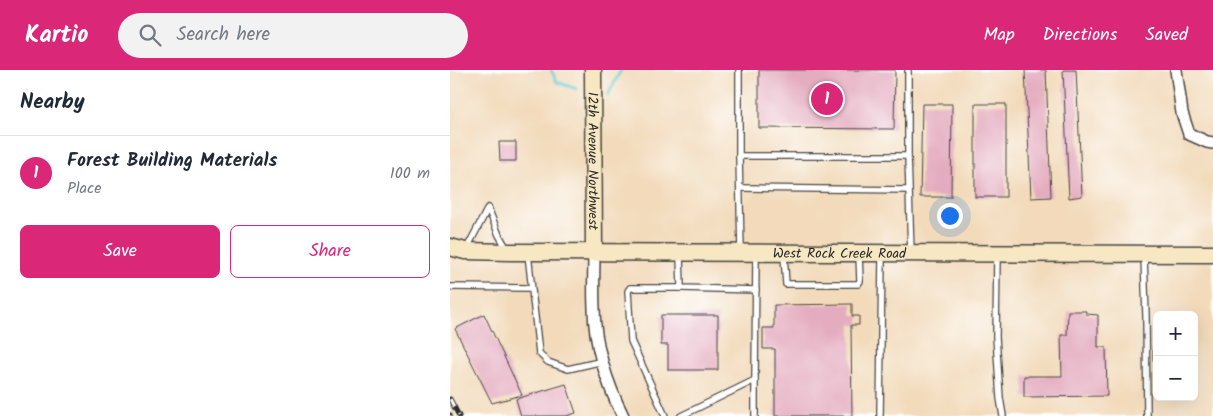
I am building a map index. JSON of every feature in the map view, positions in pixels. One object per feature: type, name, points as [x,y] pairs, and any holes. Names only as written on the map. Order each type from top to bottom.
[{"type":"main road","name":"12th Avenue Northwest","points":[[593,70],[594,253]]},
{"type":"main road","name":"West Rock Creek Road","points":[[455,252],[1213,254]]},
{"type":"street","points":[[1176,70],[1182,113],[1189,134],[1213,143]]},
{"type":"street","points":[[594,253],[594,316],[596,335],[612,392],[623,416]]},
{"type":"lane","points":[[739,70],[740,188],[756,290],[755,414],[748,416]]},
{"type":"lane","points":[[908,70],[911,253]]},
{"type":"lane","points":[[739,156],[908,156]]},
{"type":"lane","points":[[740,188],[909,190]]},
{"type":"lane","points":[[455,252],[488,208],[499,235],[510,252]]},
{"type":"lane","points":[[528,252],[539,353],[548,362],[568,368],[603,361]]},
{"type":"lane","points":[[680,253],[680,288]]},
{"type":"lane","points":[[784,253],[786,284],[858,284],[860,281],[859,254]]},
{"type":"lane","points":[[880,416],[882,253]]},
{"type":"lane","points":[[997,254],[996,337],[1003,416]]},
{"type":"lane","points":[[1144,254],[1147,416]]},
{"type":"lane","points":[[450,287],[531,288]]},
{"type":"lane","points":[[665,416],[631,341],[628,291],[630,288],[756,290]]},
{"type":"lane","points":[[681,416],[755,380]]},
{"type":"building","points":[[759,70],[895,70],[894,129],[759,128]]},
{"type":"building","points":[[1025,70],[1046,70],[1051,197],[1031,198]]},
{"type":"building","points":[[1063,70],[1076,70],[1082,196],[1069,198]]},
{"type":"building","points":[[922,104],[952,104],[951,197],[920,197]]},
{"type":"building","points":[[975,104],[1006,104],[1006,197],[975,197]]},
{"type":"building","points":[[499,142],[516,142],[516,161],[500,161]]},
{"type":"building","points":[[852,304],[852,316],[859,316],[859,325],[851,325],[852,416],[775,416],[775,349],[763,349],[763,328],[774,328],[774,305]]},
{"type":"building","points":[[1068,311],[1086,311],[1086,314],[1098,315],[1098,347],[1106,347],[1107,396],[1024,397],[1024,376],[1062,376],[1061,335],[1067,335]]},
{"type":"building","points":[[484,314],[522,395],[492,403],[455,329]]},
{"type":"building","points":[[661,315],[718,315],[718,370],[668,370],[668,345],[661,345]]},
{"type":"building","points":[[566,384],[576,413],[566,416],[521,416],[516,399]]},
{"type":"waterway","points":[[551,70],[557,82],[577,89]]},
{"type":"waterway","points":[[608,95],[621,70]]},
{"type":"railway","points":[[450,399],[459,416]]},
{"type":"place","name":"Forest Building Materials","points":[[827,99]]}]
